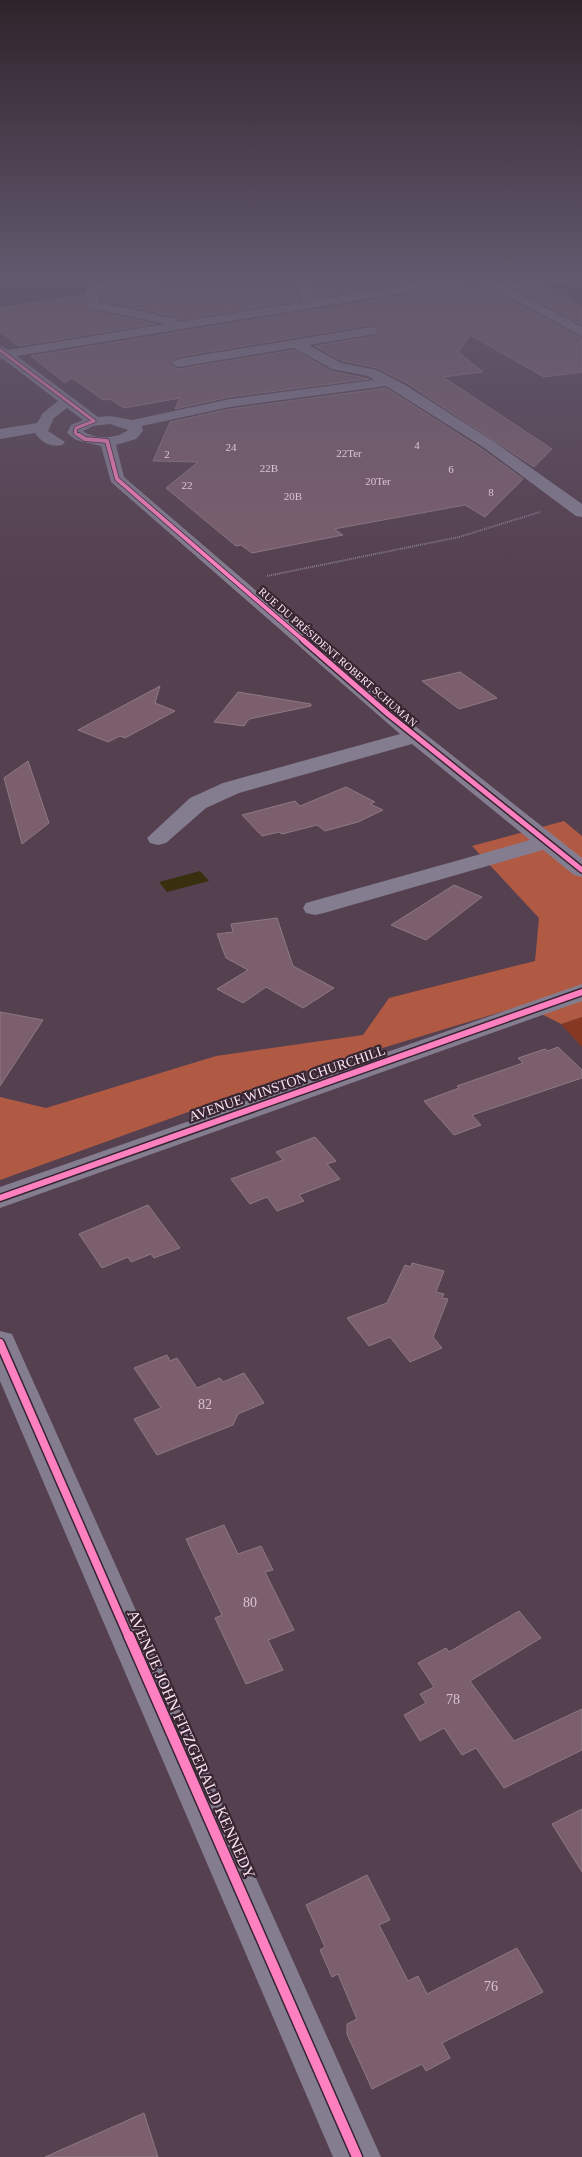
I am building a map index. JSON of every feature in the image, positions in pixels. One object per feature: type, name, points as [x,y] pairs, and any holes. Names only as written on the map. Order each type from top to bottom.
[{"type":"street","points":[[32,375],[94,421]]},
{"type":"street","points":[[375,375],[477,436],[578,507]]},
{"type":"street","points":[[132,424],[136,430],[133,434],[107,441],[85,439],[75,433],[76,428],[80,425],[94,421],[115,420],[132,424],[230,403],[388,382]]},
{"type":"street","points":[[57,442],[45,437],[41,431],[42,427],[48,416],[68,400]]},
{"type":"street","points":[[0,434],[42,427]]},
{"type":"street","name":"RUE DU PRÉSIDENT ROBERT SCHUMAN","points":[[107,441],[117,479],[416,736],[582,870]]},
{"type":"street","points":[[158,838],[198,803],[231,788],[416,736]]},
{"type":"street","points":[[315,908],[547,842]]},
{"type":"street","name":"AVENUE WINSTON CHURCHILL","points":[[0,1198],[582,992]]},
{"type":"street","name":"AVENUE JOHN FITZGERALD KENNEDY","points":[[0,1343],[356,2157]]},
{"type":"path","points":[[237,583],[459,537],[537,512],[578,507]]},
{"type":"shaded area","points":[[564,821],[582,836],[582,1017],[561,1024],[524,1005],[277,1080],[0,1180],[0,1097],[46,1108],[216,1056],[363,1035],[389,998],[535,961],[539,918],[472,846]]},
{"type":"shaded area","points":[[200,871],[209,881],[167,892],[159,882]]},
{"type":"shaded area","points":[[582,1017],[582,1047],[561,1024]]},
{"type":"building","points":[[54,375],[348,375],[369,379],[230,397],[175,409],[180,398],[124,408],[110,399],[103,400],[72,378],[65,383]]},
{"type":"building","points":[[390,375],[462,375],[443,377],[552,449],[534,467],[408,384]]},
{"type":"building","points":[[540,375],[562,375],[544,377]]},
{"type":"building","points":[[386,388],[482,449],[523,479],[485,517],[465,505],[334,529],[343,535],[252,553],[241,545],[236,546],[166,488],[198,462],[153,461],[170,422],[230,409]]},
{"type":"building","points":[[460,672],[497,698],[459,709],[422,681]]},
{"type":"building","points":[[160,686],[155,703],[175,711],[125,738],[120,736],[108,742],[78,730]]},
{"type":"building","points":[[238,692],[311,704],[311,706],[249,719],[244,726],[214,722]]},
{"type":"building","points":[[28,761],[49,823],[22,844],[4,778]]},
{"type":"building","points":[[346,787],[375,802],[370,804],[383,810],[358,822],[325,831],[317,825],[282,834],[279,832],[262,836],[242,815],[295,801],[300,806]]},
{"type":"building","points":[[454,885],[482,897],[426,940],[391,925]]},
{"type":"building","points":[[277,918],[293,966],[334,988],[303,1008],[266,987],[243,1003],[217,989],[248,970],[226,958],[217,934],[233,932],[231,924]]},
{"type":"building","points":[[0,1012],[43,1020],[0,1086]]},
{"type":"building","points":[[558,1047],[582,1070],[582,1078],[472,1115],[481,1125],[454,1135],[424,1101],[459,1088],[457,1086],[523,1063],[518,1058],[545,1049],[548,1051]]},
{"type":"building","points":[[315,1137],[336,1161],[327,1164],[340,1179],[299,1195],[304,1201],[277,1211],[267,1197],[250,1204],[231,1179],[283,1160],[276,1152]]},
{"type":"building","points":[[148,1205],[180,1248],[154,1258],[151,1254],[131,1262],[128,1257],[102,1268],[79,1234]]},
{"type":"building","points":[[412,1263],[444,1271],[436,1292],[444,1294],[442,1298],[448,1299],[433,1337],[442,1348],[410,1362],[390,1337],[369,1346],[347,1318],[387,1303],[405,1265],[411,1267]]},
{"type":"building","points":[[167,1355],[170,1361],[177,1358],[197,1388],[220,1378],[223,1382],[244,1373],[264,1403],[238,1414],[233,1425],[157,1455],[134,1419],[161,1408],[134,1368]]},
{"type":"building","points":[[224,1525],[238,1554],[261,1546],[273,1570],[265,1572],[294,1630],[268,1640],[283,1670],[246,1684],[215,1618],[222,1615],[186,1539]]},
{"type":"building","points":[[519,1611],[541,1638],[470,1681],[514,1741],[582,1709],[582,1750],[504,1788],[476,1748],[462,1755],[444,1728],[420,1741],[404,1715],[426,1703],[420,1694],[434,1687],[418,1663],[446,1648],[449,1652]]},
{"type":"building","points":[[582,1809],[582,1872],[552,1824]]},
{"type":"building","points":[[367,1875],[390,1920],[379,1925],[408,1981],[418,1976],[427,1994],[517,1948],[543,1992],[442,2043],[450,2058],[426,2071],[422,2064],[372,2089],[347,2034],[347,2024],[357,2019],[338,1974],[332,1977],[320,1950],[325,1947],[306,1905]]},
{"type":"building","points":[[144,2113],[158,2157],[45,2157]]},
{"type":"cycle path","points":[[33,375],[94,421]]},
{"type":"cycle path","points":[[94,421],[76,428],[75,433],[85,439],[107,441],[117,479],[388,714],[582,870]]},
{"type":"cycle path","points":[[0,1198],[582,992]]},
{"type":"cycle path","points":[[0,1343],[357,2157]]}]
